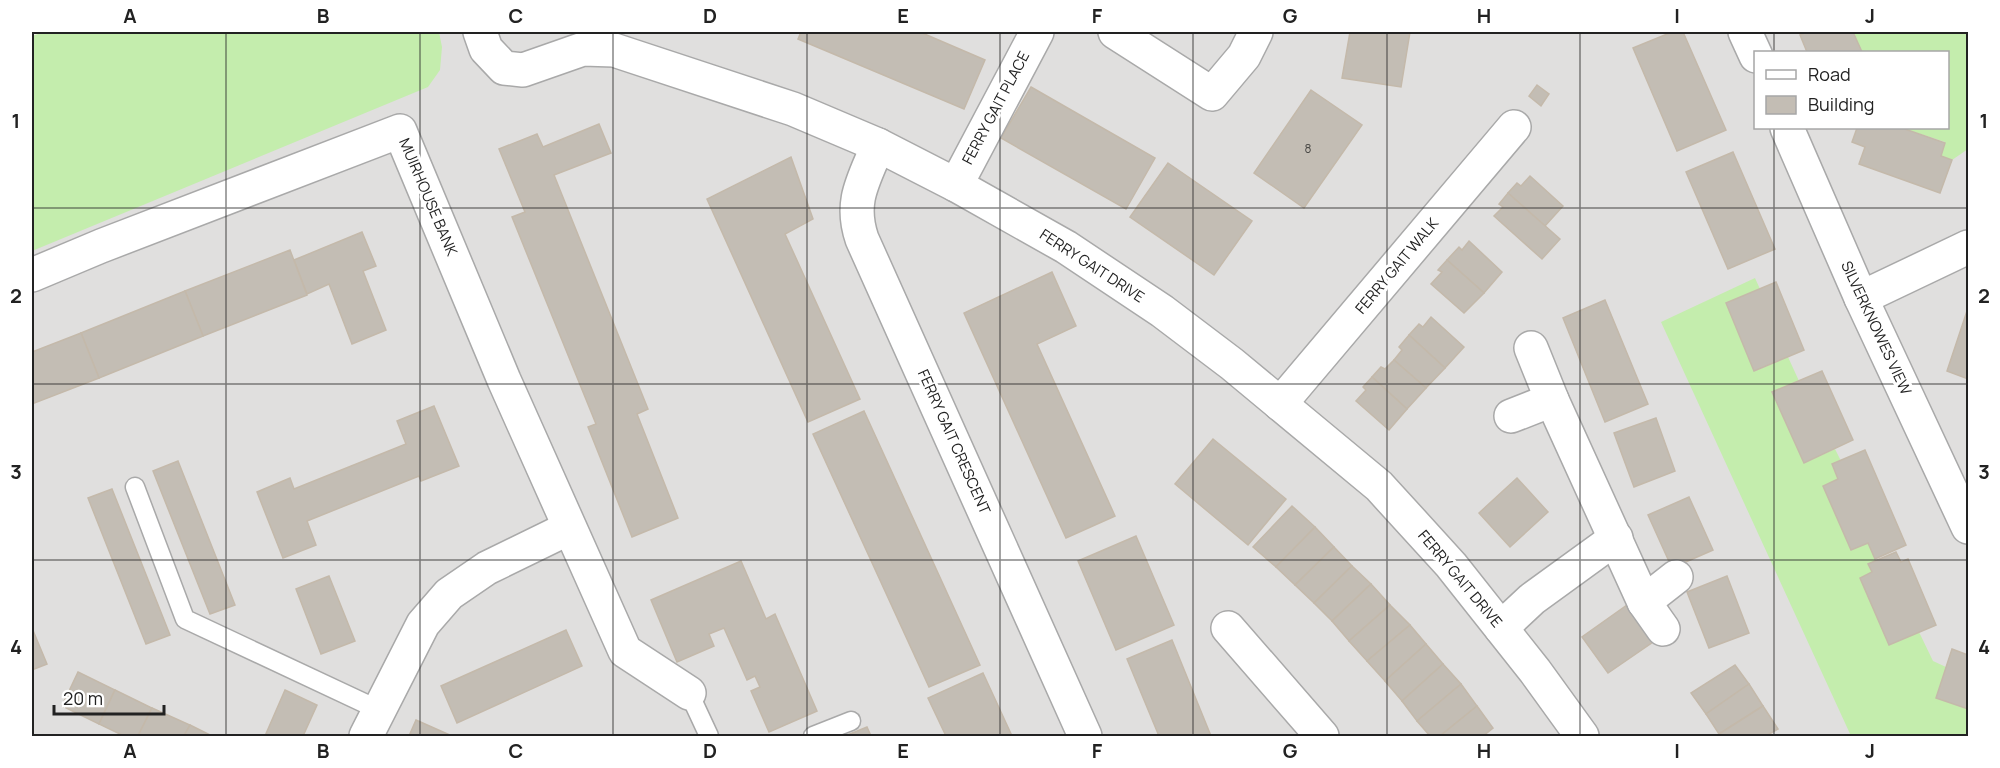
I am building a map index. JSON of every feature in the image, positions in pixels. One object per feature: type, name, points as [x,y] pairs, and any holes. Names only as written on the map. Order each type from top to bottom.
[{"type":"street","name":"FERRY GAIT DRIVE","points":[[480,32],[486,49],[504,68],[523,70],[583,49],[614,50],[793,109],[878,145],[956,185],[1066,247],[1162,311],[1241,372],[1379,486],[1451,565],[1582,736]]},
{"type":"street","name":"FERRY GAIT PLACE","points":[[956,185],[1037,32]]},
{"type":"street","points":[[1115,32],[1212,94],[1244,56],[1256,32]]},
{"type":"street","points":[[1745,32],[1754,54]]},
{"type":"street","name":"FERRY GAIT WALK","points":[[1280,404],[1514,127]]},
{"type":"street","name":"SILVERKNOWES VIEW","points":[[1787,129],[1861,298],[1968,527]]},
{"type":"street","name":"MUIRHOUSE BANK","points":[[32,275],[101,246],[400,131],[504,380],[625,651],[689,693]]},
{"type":"street","name":"FERRY GAIT CRESCENT","points":[[878,145],[858,196],[856,217],[860,233],[1085,736]]},
{"type":"street","points":[[1861,298],[1968,247]]},
{"type":"street","points":[[1531,348],[1552,400],[1644,602],[1663,629]]},
{"type":"street","points":[[1511,416],[1552,400]]},
{"type":"street","points":[[373,723],[423,624],[449,594],[487,568],[569,528]]},
{"type":"street","points":[[1501,628],[1532,599],[1616,538]]},
{"type":"street","points":[[1644,602],[1676,577]]},
{"type":"street","points":[[1228,628],[1322,736]]},
{"type":"lane","points":[[135,487],[185,619],[373,723]]},
{"type":"lane","name":"MUIRHOUSE BANK","points":[[689,693],[709,736]]},
{"type":"lane","points":[[813,736],[851,721]]},
{"type":"shaded area","points":[[62,32],[1968,32],[1968,736],[32,736],[32,43]]},
{"type":"green space","points":[[44,32],[439,32],[442,47],[440,70],[428,87],[32,251],[32,36]]},
{"type":"green space","points":[[1853,32],[1968,32],[1968,149],[1952,160],[1941,156],[1945,142],[1905,129],[1949,129],[1949,51],[1862,51]]},
{"type":"green space","points":[[1755,278],[1760,289],[1755,371],[1788,357],[1799,381],[1772,393],[1804,463],[1835,449],[1841,461],[1832,465],[1838,479],[1823,486],[1851,550],[1868,543],[1876,561],[1868,564],[1872,572],[1860,578],[1889,644],[1919,632],[1933,661],[1946,667],[1936,698],[1968,709],[1968,736],[1851,736],[1661,322]]},
{"type":"building","points":[[801,32],[920,32],[985,60],[964,109],[798,39]]},
{"type":"building","points":[[1350,32],[1410,32],[1401,87],[1342,78]]},
{"type":"building","points":[[1672,32],[1683,32],[1726,130],[1677,151],[1633,48]]},
{"type":"building","points":[[1807,32],[1853,32],[1862,51],[1807,51],[1800,35]]},
{"type":"building","points":[[1537,85],[1549,94],[1541,106],[1529,96]]},
{"type":"building","points":[[1031,87],[1155,158],[1126,209],[1001,138]]},
{"type":"building","points":[[1311,90],[1362,125],[1304,208],[1254,173]]},
{"type":"building","points":[[599,124],[611,153],[554,175],[648,409],[637,414],[678,518],[632,537],[588,427],[596,424],[512,217],[525,212],[499,149],[537,134],[543,147]]},
{"type":"building","points":[[1857,129],[1905,129],[1945,143],[1941,156],[1952,160],[1940,193],[1859,164],[1865,147],[1852,142]]},
{"type":"building","points":[[1733,152],[1775,249],[1728,269],[1686,172]]},
{"type":"building","points":[[791,157],[813,219],[785,234],[860,399],[808,422],[707,199]]},
{"type":"building","points":[[1168,163],[1252,221],[1214,275],[1130,217]]},
{"type":"building","points":[[1530,176],[1563,206],[1545,226],[1508,193],[1517,183],[1521,186]]},
{"type":"building","points":[[1508,193],[1560,239],[1542,259],[1494,216],[1503,207],[1499,204]]},
{"type":"building","points":[[362,232],[376,266],[363,271],[386,330],[352,344],[329,284],[307,294],[294,260]]},
{"type":"building","points":[[1469,241],[1502,272],[1484,293],[1447,260],[1459,247],[1462,250]]},
{"type":"building","points":[[290,250],[307,295],[203,336],[185,291]]},
{"type":"building","points":[[1447,260],[1484,293],[1464,313],[1431,284],[1442,272],[1438,270]]},
{"type":"building","points":[[1052,272],[1076,326],[1037,344],[1115,516],[1066,538],[964,313]]},
{"type":"building","points":[[1776,282],[1804,350],[1754,371],[1726,303]]},
{"type":"building","points":[[185,291],[203,336],[99,378],[81,333]]},
{"type":"building","points":[[1605,300],[1648,404],[1605,422],[1563,318]]},
{"type":"building","points":[[1968,308],[1968,379],[1947,371]]},
{"type":"building","points":[[1431,317],[1464,347],[1445,368],[1409,335],[1419,324],[1423,327]]},
{"type":"building","points":[[81,333],[99,378],[32,404],[32,352]]},
{"type":"building","points":[[1409,335],[1445,368],[1426,388],[1394,360],[1402,350],[1399,347]]},
{"type":"building","points":[[1394,360],[1426,388],[1407,409],[1372,377],[1381,367],[1385,369]]},
{"type":"building","points":[[1822,371],[1853,440],[1804,463],[1772,392]]},
{"type":"building","points":[[1372,377],[1407,409],[1389,430],[1356,401],[1366,390],[1363,387]]},
{"type":"building","points":[[434,406],[459,466],[421,481],[419,476],[307,521],[316,545],[283,558],[257,492],[290,478],[294,489],[406,444],[397,421]]},
{"type":"building","points":[[864,411],[980,665],[929,687],[813,434]]},
{"type":"building","points":[[1656,418],[1675,471],[1634,487],[1614,433]]},
{"type":"building","points":[[1213,439],[1286,499],[1248,545],[1175,484]]},
{"type":"building","points":[[1865,450],[1906,545],[1875,559],[1868,543],[1851,550],[1823,486],[1838,479],[1832,464]]},
{"type":"building","points":[[178,461],[235,605],[210,614],[153,471]]},
{"type":"building","points":[[1517,478],[1548,512],[1510,547],[1479,513]]},
{"type":"building","points":[[112,489],[170,635],[146,644],[88,498]]},
{"type":"building","points":[[1689,497],[1713,550],[1672,568],[1648,515]]},
{"type":"building","points":[[1292,506],[1315,527],[1276,567],[1253,547]]},
{"type":"building","points":[[1315,527],[1334,547],[1295,585],[1276,567]]},
{"type":"building","points":[[1136,536],[1174,625],[1116,650],[1078,561]]},
{"type":"building","points":[[1334,547],[1352,566],[1314,603],[1295,585]]},
{"type":"building","points":[[1896,552],[1901,562],[1908,559],[1936,625],[1889,645],[1860,578],[1872,572],[1868,564]]},
{"type":"building","points":[[741,561],[766,619],[775,614],[817,711],[769,732],[751,691],[760,687],[755,676],[747,680],[724,628],[709,634],[714,646],[677,662],[651,600]]},
{"type":"building","points":[[1352,566],[1371,584],[1332,621],[1314,603]]},
{"type":"building","points":[[329,576],[355,641],[321,654],[296,589]]},
{"type":"building","points":[[1727,576],[1749,633],[1709,648],[1687,592]]},
{"type":"building","points":[[1371,584],[1390,605],[1349,641],[1332,621]]},
{"type":"building","points":[[1390,605],[1410,625],[1367,661],[1349,641]]},
{"type":"building","points":[[1627,605],[1653,642],[1608,673],[1582,637]]},
{"type":"building","points":[[1410,625],[1426,644],[1385,681],[1367,661]]},
{"type":"building","points":[[32,628],[47,664],[32,670]]},
{"type":"building","points":[[566,630],[582,666],[457,723],[441,686]]},
{"type":"building","points":[[1172,640],[1211,736],[1159,736],[1127,659]]},
{"type":"building","points":[[1426,644],[1443,664],[1402,701],[1385,681]]},
{"type":"building","points":[[1952,649],[1968,655],[1968,709],[1936,698]]},
{"type":"building","points":[[1443,664],[1461,684],[1417,721],[1402,701]]},
{"type":"building","points":[[1735,665],[1749,684],[1706,714],[1691,693]]},
{"type":"building","points":[[78,672],[115,690],[99,724],[62,706]]},
{"type":"building","points":[[983,673],[1012,736],[946,736],[928,698]]},
{"type":"building","points":[[1461,684],[1477,706],[1440,736],[1430,736],[1417,721]]},
{"type":"building","points":[[1749,684],[1763,706],[1719,734],[1706,714]]},
{"type":"building","points":[[115,690],[152,708],[138,736],[124,736],[99,724]]},
{"type":"building","points":[[285,690],[317,705],[303,736],[265,736]]},
{"type":"building","points":[[1477,706],[1493,728],[1483,736],[1440,736]]},
{"type":"building","points":[[1763,706],[1778,729],[1766,736],[1720,736],[1719,734]]},
{"type":"building","points":[[152,708],[190,725],[184,736],[138,736]]},
{"type":"building","points":[[416,720],[452,736],[409,736]]},
{"type":"building","points":[[190,725],[212,736],[184,736]]},
{"type":"building","points":[[867,727],[871,736],[845,736]]}]
